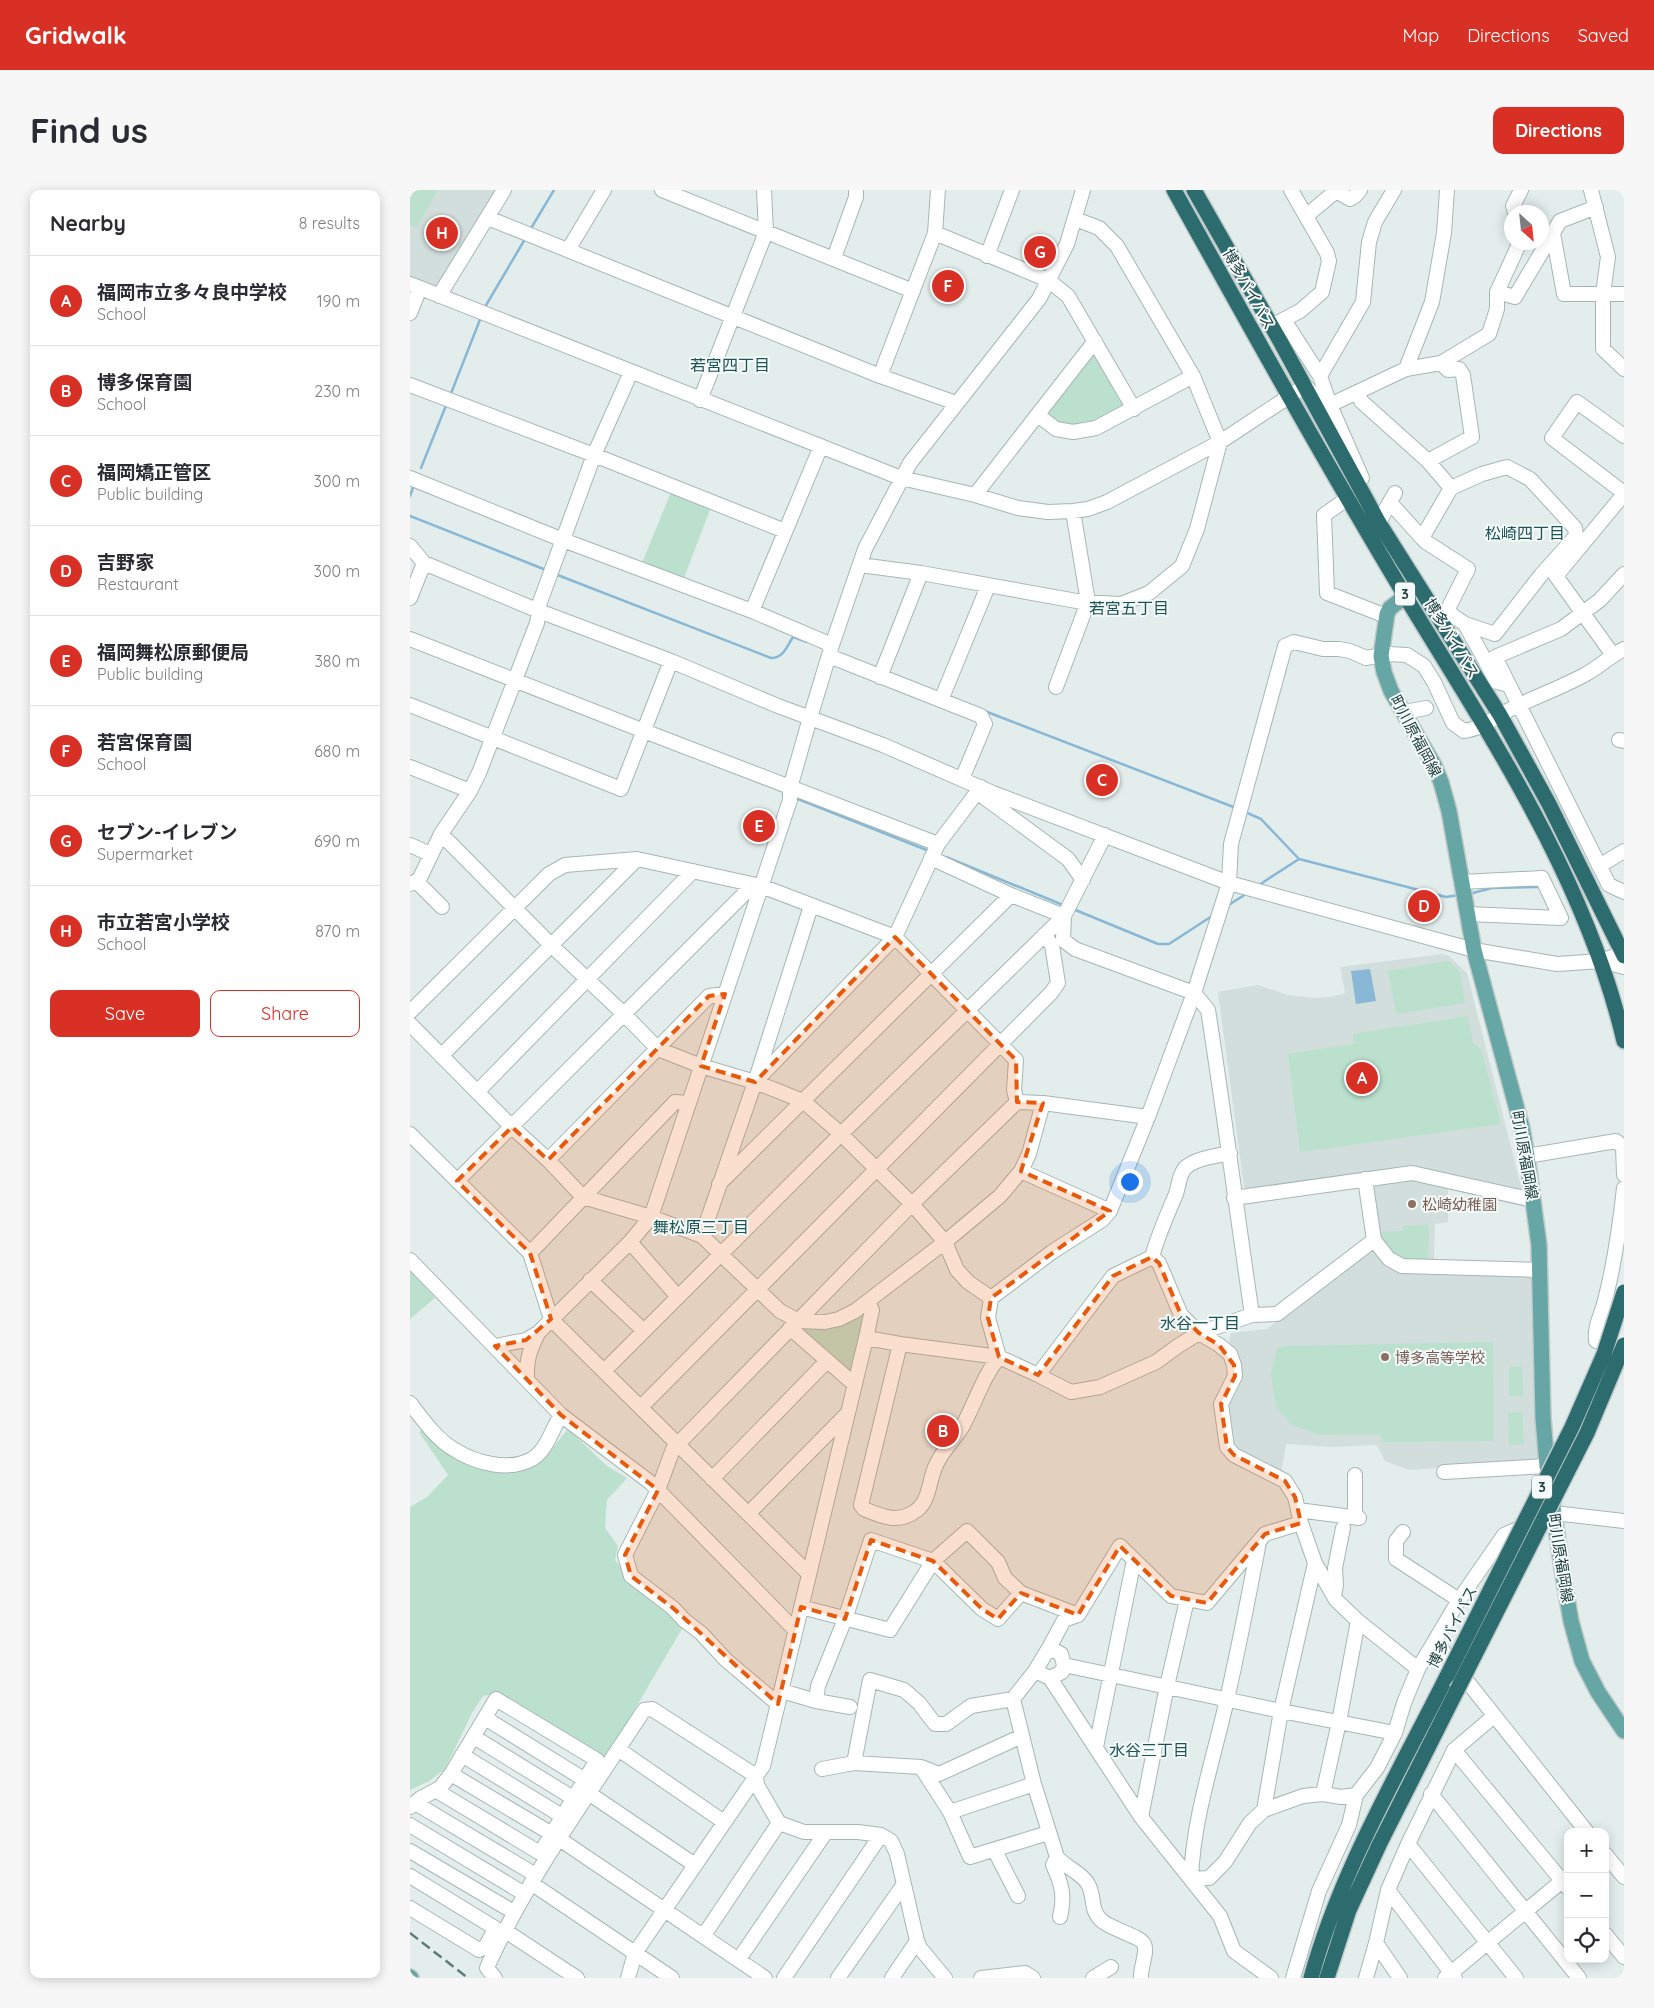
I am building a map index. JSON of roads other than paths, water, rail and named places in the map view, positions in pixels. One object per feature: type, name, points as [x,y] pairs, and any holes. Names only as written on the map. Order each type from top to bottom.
[{"type":"highway","name":"博多バイパス","points":[[1174,190],[1348,498],[1484,725],[1533,812],[1575,897],[1602,961],[1624,1041]]},
{"type":"highway","name":"博多バイパス","points":[[1194,190],[1278,323],[1305,386],[1379,524],[1500,715],[1549,804],[1624,957]]},
{"type":"highway","name":"博多バイパス","points":[[1311,1978],[1335,1905],[1365,1839],[1580,1409],[1604,1354],[1624,1292]]},
{"type":"highway","name":"3","points":[[1327,1978],[1349,1910],[1379,1845],[1586,1433],[1624,1345]]},
{"type":"main road","points":[[1386,616],[1390,608],[1406,596]]},
{"type":"main road","name":"町川原福岡線","points":[[1386,616],[1381,656],[1384,672],[1391,691],[1434,765],[1441,782],[1474,950],[1507,1070],[1527,1156],[1539,1245],[1540,1363],[1547,1466],[1569,1612],[1582,1660],[1598,1692],[1620,1716],[1624,1731]]},
{"type":"street","points":[[439,296],[504,190]]},
{"type":"street","points":[[568,250],[604,190]]},
{"type":"street","points":[[662,190],[912,291]]},
{"type":"street","points":[[700,400],[766,232],[764,190]]},
{"type":"street","points":[[834,258],[856,197],[856,190]]},
{"type":"street","points":[[880,376],[934,233],[938,190]]},
{"type":"street","points":[[987,256],[1012,190]]},
{"type":"street","points":[[495,1346],[526,1340],[538,1332],[630,1242],[651,1217],[725,994],[758,885],[790,800],[790,788],[830,651],[865,549],[901,478],[956,403],[1039,299],[1067,244],[1083,190]]},
{"type":"street","points":[[1291,190],[1327,253],[1329,261],[1322,292],[1300,311],[1278,323],[1320,376],[1330,405],[1362,478]]},
{"type":"street","points":[[1306,216],[1335,191],[1350,199],[1360,190]]},
{"type":"street","points":[[1320,376],[1363,302],[1370,242],[1375,222],[1394,190]]},
{"type":"street","points":[[1406,369],[1432,302],[1444,233],[1447,190]]},
{"type":"street","points":[[1514,205],[1521,190]]},
{"type":"street","points":[[1591,190],[1608,257],[1603,294],[1602,349],[1624,369]]},
{"type":"street","points":[[1497,292],[1515,298],[1560,220],[1596,207]]},
{"type":"street","points":[[488,218],[880,376],[956,403]]},
{"type":"street","points":[[860,565],[921,573],[1088,602],[1121,604],[1148,593],[1182,566],[1197,529],[1220,442],[1193,376],[1117,246],[1099,228],[1075,219]]},
{"type":"street","points":[[934,233],[1048,280],[1068,296],[1134,409]]},
{"type":"street","points":[[1553,233],[1564,294],[1624,294]]},
{"type":"street","points":[[1330,405],[1406,369],[1440,363],[1489,334],[1497,309],[1497,292],[1516,250]]},
{"type":"street","points":[[410,313],[415,286],[901,478],[975,495],[1018,508],[1048,512],[1073,511],[1107,502],[1220,442],[1305,386],[1319,399],[1330,405]]},
{"type":"street","points":[[975,495],[1039,416],[1095,341]]},
{"type":"street","points":[[1428,461],[1472,437],[1463,375],[1459,369],[1448,370],[1440,363]]},
{"type":"street","points":[[442,907],[413,883],[419,880],[441,834],[470,791],[516,680],[537,623],[540,602],[594,455],[631,372]]},
{"type":"street","points":[[1039,416],[1056,429],[1073,432],[1096,428],[1193,376]]},
{"type":"street","points":[[410,385],[594,455],[785,531]]},
{"type":"street","points":[[1358,392],[1361,401],[1428,461],[1452,488]]},
{"type":"street","points":[[900,1344],[862,1505],[864,1510],[890,1519],[899,1519],[916,1511],[923,1504],[935,1465],[963,1425],[983,1381],[999,1357],[988,1318],[991,1298],[1052,1252],[1102,1220],[1110,1211],[1148,1117],[1194,993],[1229,883],[1231,844],[1285,646],[1294,642],[1323,649],[1350,651],[1366,658],[1389,654],[1407,654],[1424,666],[1434,682],[1453,723],[1464,731],[1484,725],[1520,705],[1585,675],[1618,652],[1582,613],[1556,576],[1624,494],[1552,438],[1577,402],[1624,436]]},
{"type":"street","points":[[752,612],[821,446]]},
{"type":"street","points":[[1386,509],[1394,507],[1422,538],[1426,542],[1468,569],[1448,608],[1452,615],[1465,624],[1495,634],[1540,575],[1576,536],[1575,528],[1530,479],[1507,467],[1482,474],[1452,488],[1422,538]]},
{"type":"street","points":[[410,478],[563,540],[752,612],[880,677],[982,716],[984,724],[962,779]]},
{"type":"street","points":[[1379,524],[1395,493]]},
{"type":"street","points":[[1348,498],[1324,515],[1327,593],[1386,616]]},
{"type":"street","points":[[1056,687],[1088,602],[1073,511]]},
{"type":"street","points":[[410,546],[424,563],[539,611],[883,745],[962,779],[1068,859],[1084,880]]},
{"type":"street","points":[[410,598],[424,563]]},
{"type":"street","points":[[880,677],[921,573]]},
{"type":"street","points":[[1624,574],[1618,588],[1561,629],[1495,658],[1609,885],[1624,892]]},
{"type":"street","points":[[941,700],[988,586]]},
{"type":"street","points":[[1465,624],[1497,682],[1509,685]]},
{"type":"street","points":[[410,639],[938,844]]},
{"type":"street","points":[[410,706],[622,789],[671,661]]},
{"type":"street","points":[[1404,712],[1426,708]]},
{"type":"street","points":[[410,767],[470,791]]},
{"type":"street","points":[[979,790],[1105,835],[1229,883],[1474,950],[1557,964],[1602,961],[1624,957]]},
{"type":"street","points":[[755,1082],[895,937],[938,844],[979,790]]},
{"type":"street","points":[[441,834],[658,1049],[701,1066],[755,1082],[803,1101],[841,1134],[912,1204],[945,1242],[957,1270],[968,1282],[991,1298]]},
{"type":"street","points":[[604,1371],[966,1010],[1064,916],[1084,880],[1105,835]]},
{"type":"street","points":[[410,845],[430,854]]},
{"type":"street","points":[[1599,866],[1624,851]]},
{"type":"street","points":[[931,858],[1011,895],[1064,916]]},
{"type":"street","points":[[441,1056],[637,859]]},
{"type":"street","points":[[410,1012],[549,874],[565,865],[637,859],[758,885],[895,937],[930,975],[1001,1044],[1017,1063],[1014,1090],[1017,1102]]},
{"type":"street","points":[[478,1091],[694,871]]},
{"type":"street","points":[[1461,882],[1542,878],[1561,918],[1468,914]]},
{"type":"street","points":[[457,1181],[758,885]]},
{"type":"street","points":[[719,1184],[1011,895]]},
{"type":"street","points":[[702,1236],[755,1082],[811,906]]},
{"type":"street","points":[[1064,916],[1063,940],[1075,949],[1194,993],[1208,1010],[1252,1315]]},
{"type":"street","points":[[641,1407],[1051,993],[1058,983],[1052,945],[1044,935]]},
{"type":"street","points":[[548,1160],[709,996],[725,994]]},
{"type":"street","points":[[410,1024],[512,1127],[548,1160],[583,1198],[651,1217],[702,1236],[795,1325],[827,1361],[855,1385]]},
{"type":"street","points":[[530,1252],[675,1102],[689,1103]]},
{"type":"street","points":[[850,1707],[780,1697],[726,1660],[701,1633],[684,1620],[673,1608],[631,1576],[625,1555],[658,1490],[673,1449],[912,1204],[1017,1102],[1043,1103],[1148,1117]]},
{"type":"street","points":[[795,1325],[839,1319],[855,1311],[945,1242],[1000,1196],[1021,1171],[1029,1154],[1043,1103]]},
{"type":"street","points":[[410,1134],[530,1252],[551,1319],[809,1574]]},
{"type":"street","points":[[1527,1156],[1616,1141],[1622,1146],[1624,1175]]},
{"type":"street","points":[[1038,1375],[1113,1276],[1152,1257],[1158,1235],[1177,1191],[1180,1177],[1186,1168],[1200,1160],[1230,1153]]},
{"type":"street","points":[[1021,1171],[1110,1211]]},
{"type":"street","points":[[1234,1198],[1412,1173],[1533,1200]]},
{"type":"street","points":[[1366,1179],[1374,1240],[1389,1259],[1402,1266],[1539,1270]]},
{"type":"street","points":[[1624,1188],[1622,1229],[1606,1298],[1595,1331],[1596,1341],[1624,1351]]},
{"type":"street","points":[[866,1338],[999,1357],[1071,1392],[1100,1387],[1156,1362],[1200,1333],[1252,1315],[1278,1314],[1374,1240]]},
{"type":"street","points":[[630,1242],[678,1297]]},
{"type":"street","points":[[1152,1257],[1159,1263],[1181,1315],[1200,1333],[1220,1344],[1230,1354],[1235,1376],[1221,1404],[1227,1448],[1234,1455],[1285,1481],[1295,1497],[1315,1563],[1334,1596],[1358,1621],[1418,1669]]},
{"type":"street","points":[[410,1260],[562,1415],[651,1483],[795,1630]]},
{"type":"street","points":[[590,1280],[644,1331]]},
{"type":"street","points":[[628,1978],[635,1953],[763,1766],[866,1338],[872,1310],[867,1302]]},
{"type":"street","points":[[527,1379],[526,1363],[538,1332]]},
{"type":"street","points":[[712,1479],[827,1361]]},
{"type":"street","points":[[410,1404],[429,1428],[454,1450],[494,1465],[507,1466],[532,1458],[545,1446],[562,1415]]},
{"type":"street","points":[[748,1514],[847,1414]]},
{"type":"street","points":[[1444,1472],[1547,1466]]},
{"type":"street","points":[[854,1763],[870,1680],[904,1690],[919,1703],[934,1724],[946,1724],[971,1706],[1013,1699],[1035,1671],[1064,1620],[1078,1615],[1120,1546],[1171,1596],[1207,1603],[1265,1534],[1300,1517],[1357,1518],[1355,1475]]},
{"type":"street","points":[[1293,1978],[1319,1891],[1349,1825],[1356,1795],[1377,1768],[1395,1732],[1418,1669],[1459,1600],[1504,1535],[1554,1513],[1624,1521]]},
{"type":"street","points":[[1334,1596],[1336,1585],[1335,1568],[1343,1528]]},
{"type":"street","points":[[801,1607],[890,1630],[933,1562],[967,1530],[998,1562],[1006,1578],[1020,1593],[1078,1615]]},
{"type":"street","points":[[1403,1532],[1396,1541],[1396,1559],[1459,1600]]},
{"type":"street","points":[[816,1702],[818,1686],[845,1619],[871,1540],[933,1562],[982,1610],[998,1618],[1020,1593]]},
{"type":"street","points":[[1190,1878],[1191,1859],[1207,1778],[1227,1699],[1260,1540]]},
{"type":"street","points":[[791,1556],[814,1550]]},
{"type":"street","points":[[1096,1747],[1134,1560]]},
{"type":"street","points":[[1264,1810],[1281,1711],[1315,1563]]},
{"type":"street","points":[[1141,1817],[1167,1686],[1187,1600]]},
{"type":"street","points":[[1323,1794],[1358,1621]]},
{"type":"street","points":[[1435,1641],[1584,1828]]},
{"type":"street","points":[[1049,1648],[1061,1654],[1064,1666],[1062,1672],[1050,1678]]},
{"type":"street","points":[[1064,1666],[1281,1711],[1395,1732]]},
{"type":"street","points":[[1035,1671],[1050,1678],[1141,1817],[1220,1916],[1234,1951],[1271,1978]]},
{"type":"street","points":[[410,1908],[479,1950],[486,1946],[500,1929],[530,1877],[556,1837],[590,1794],[599,1767],[597,1760],[496,1699],[451,1774],[437,1791],[413,1805],[530,1877],[672,1978]]},
{"type":"street","points":[[1013,1699],[1034,1784],[1048,1833],[1057,1856],[1062,1863],[1080,1875],[1088,1884],[1092,1894],[1094,1910],[1101,1920],[1123,1933],[1139,1938],[1144,1944],[1145,1954],[1140,1968],[1141,1978]]},
{"type":"street","points":[[495,1978],[487,1968],[506,1908],[518,1890],[530,1877],[540,1853],[556,1837],[562,1816],[585,1780],[618,1749],[644,1710],[652,1709],[756,1776]]},
{"type":"street","points":[[1366,1978],[1388,1890],[1431,1794],[1454,1750],[1494,1716]]},
{"type":"street","points":[[485,1718],[585,1780]]},
{"type":"street","points":[[822,1769],[854,1763],[920,1767],[939,1774],[1022,1736]]},
{"type":"street","points":[[474,1737],[573,1798]]},
{"type":"street","points":[[618,1749],[724,1822]]},
{"type":"street","points":[[1454,1750],[1564,1880]]},
{"type":"street","points":[[462,1755],[562,1816]]},
{"type":"street","points":[[920,1767],[950,1812],[970,1857],[995,1851],[1048,1833]]},
{"type":"street","points":[[451,1774],[556,1837],[739,1959],[759,1976]]},
{"type":"street","points":[[756,1776],[757,1785],[779,1823],[804,1832],[881,1834],[891,1841],[897,1854],[917,1941],[945,1978]]},
{"type":"street","points":[[950,1812],[1034,1784]]},
{"type":"street","points":[[437,1791],[540,1853]]},
{"type":"street","points":[[590,1794],[695,1865]]},
{"type":"street","points":[[1190,1878],[1209,1878],[1226,1862],[1250,1823],[1264,1810],[1303,1796],[1323,1794],[1341,1797],[1356,1795]]},
{"type":"street","points":[[1431,1794],[1579,1978]]},
{"type":"street","points":[[704,1936],[779,1823]]},
{"type":"street","points":[[410,1825],[518,1890]]},
{"type":"street","points":[[739,1959],[826,1832]]},
{"type":"street","points":[[784,1978],[881,1834]]},
{"type":"street","points":[[1408,1844],[1516,1978]]},
{"type":"street","points":[[995,1851],[1018,1896]]},
{"type":"street","points":[[410,1852],[506,1908]]},
{"type":"street","points":[[1057,1856],[1053,1865],[1063,1893],[1060,1918]]},
{"type":"street","points":[[1609,1859],[1624,1877]]},
{"type":"street","points":[[410,1876],[500,1929],[577,1978]]},
{"type":"street","points":[[1388,1890],[1450,1976],[1525,1912],[1564,1883]]},
{"type":"street","points":[[838,1978],[904,1884]]},
{"type":"street","points":[[1609,1939],[1624,1957]]},
{"type":"street","points":[[892,1978],[917,1941]]},
{"type":"street","points":[[1376,1944],[1400,1978]]},
{"type":"street","points":[[1093,1978],[1111,1967]]},
{"type":"street","points":[[981,1978],[1025,1973],[1033,1978]]},
{"type":"water","points":[[1370,969],[1376,1001],[1356,1004],[1351,971]]},
{"type":"waterway","points":[[530,230],[554,190]]},
{"type":"waterway","points":[[485,307],[525,239]]},
{"type":"waterway","points":[[450,396],[481,317]]},
{"type":"waterway","points":[[421,468],[447,403]]},
{"type":"waterway","points":[[410,496],[414,485]]},
{"type":"waterway","points":[[410,516],[546,570]]},
{"type":"waterway","points":[[555,574],[771,658],[782,654],[793,637],[807,642]]},
{"type":"waterway","points":[[982,710],[1236,808]]},
{"type":"waterway","points":[[798,799],[929,851]]},
{"type":"waterway","points":[[1245,812],[1261,819],[1299,859],[1446,897],[1459,895]]},
{"type":"waterway","points":[[946,857],[1063,905]]},
{"type":"waterway","points":[[1259,885],[1299,859]]},
{"type":"waterway","points":[[1469,894],[1492,888],[1537,887]]},
{"type":"waterway","points":[[1227,906],[1246,894]]},
{"type":"waterway","points":[[1073,909],[1158,944],[1169,944],[1212,916]]},
{"type":"railway","points":[[410,1933],[468,1978]]},
{"type":"place","name":"市立若宮小学校","points":[[442,233]]},
{"type":"place","name":"セブン-イレブン","points":[[1040,252]]},
{"type":"place","name":"若宮保育園","points":[[948,286]]},
{"type":"place","name":"福岡矯正管区","points":[[1102,780]]},
{"type":"place","name":"福岡舞松原郵便局","points":[[759,826]]},
{"type":"place","name":"吉野家","points":[[1424,906]]},
{"type":"place","name":"福岡市立多々良中学校","points":[[1362,1078]]},
{"type":"place","name":"松崎幼稚園","points":[[1412,1204]]},
{"type":"place","name":"博多高等学校","points":[[1385,1357]]},
{"type":"place","name":"博多保育園","points":[[943,1431]]},
{"type":"district","name":"若宮四丁目","points":[[730,365]]},
{"type":"district","name":"松崎四丁目","points":[[1525,533]]},
{"type":"district","name":"若宮五丁目","points":[[1129,608]]},
{"type":"district","name":"舞松原三丁目","points":[[701,1227]]},
{"type":"district","name":"水谷一丁目","points":[[1200,1323]]},
{"type":"district","name":"水谷三丁目","points":[[1149,1750]]}]
